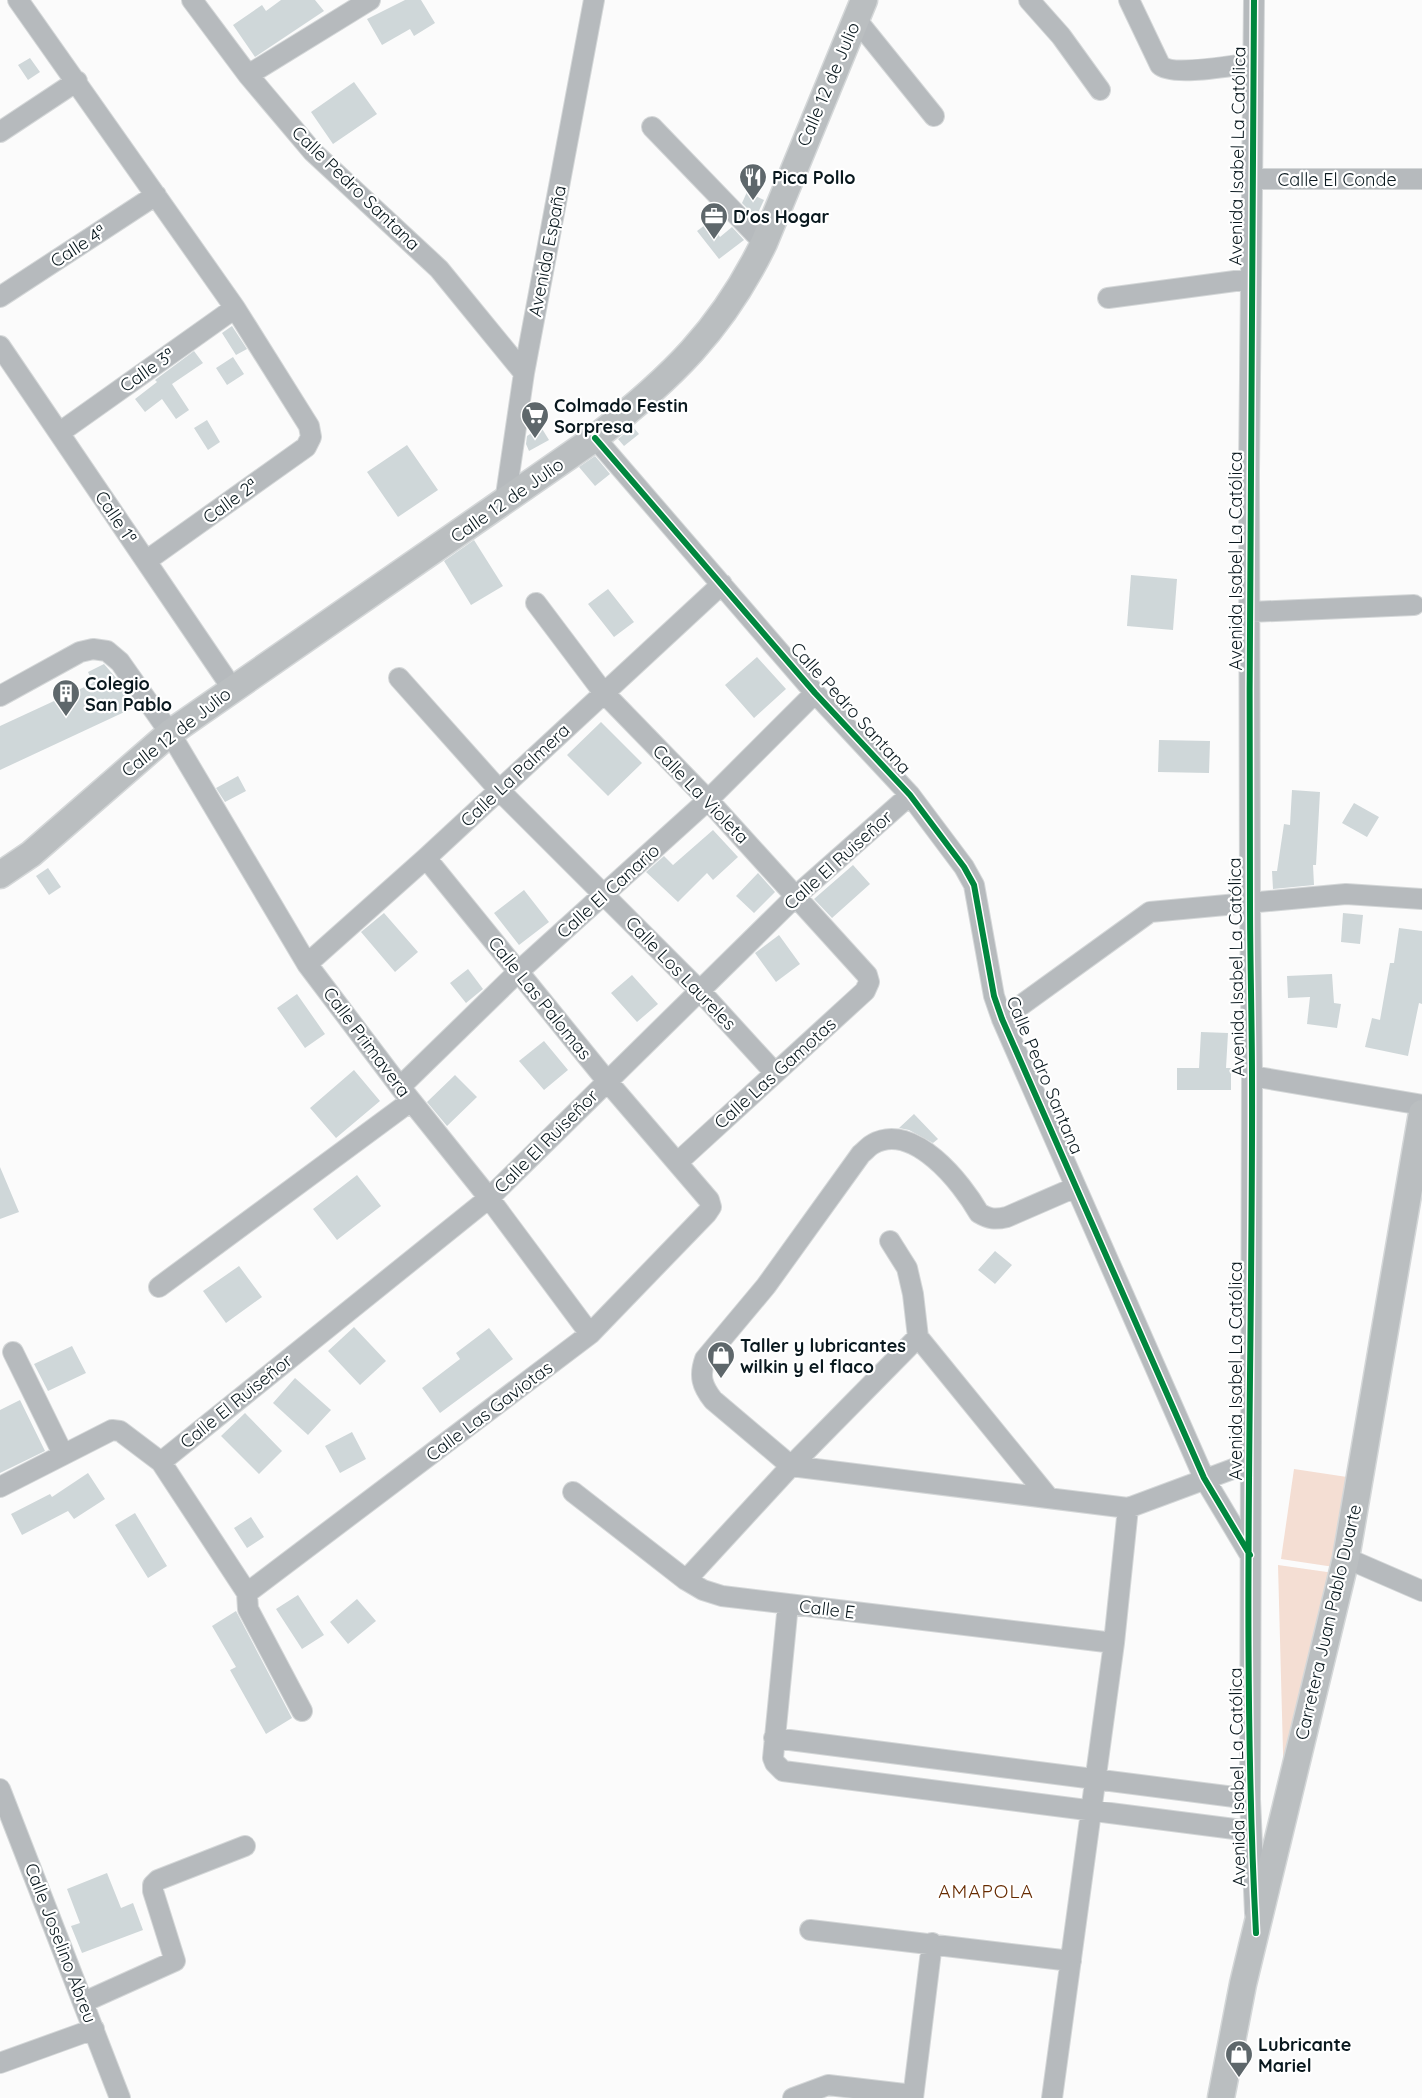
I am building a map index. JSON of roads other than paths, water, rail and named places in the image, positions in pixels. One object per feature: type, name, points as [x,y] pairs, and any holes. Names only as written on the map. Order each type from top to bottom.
[{"type":"main road","name":"Calle 12 de Julio","points":[[0,875],[31,854],[170,732],[596,438],[639,403],[701,342],[746,280],[764,243],[860,9]]},
{"type":"main road","name":"Carretera Juan Pablo Duarte","points":[[1221,2098],[1256,1933],[1346,1558],[1422,1113]]},
{"type":"street","points":[[18,0],[77,81],[235,308]]},
{"type":"street","name":"Calle Pedro Santana","points":[[192,0],[248,75],[314,152],[439,269],[524,374]]},
{"type":"street","points":[[248,75],[370,0]]},
{"type":"street","name":"Avenida España","points":[[505,502],[524,374],[594,0]]},
{"type":"street","points":[[1029,0],[1060,36],[1100,90]]},
{"type":"street","points":[[1129,0],[1160,65],[1166,69],[1178,71],[1253,63]]},
{"type":"street","name":"Avenida Isabel La Católica","points":[[1254,0],[1250,279],[1250,902],[1252,1076],[1249,1463],[1250,1831],[1256,1933]]},
{"type":"street","points":[[860,9],[934,116]]},
{"type":"street","points":[[0,132],[77,81]]},
{"type":"street","points":[[652,127],[764,243]]},
{"type":"street","name":"Calle El Conde","points":[[1252,179],[1422,179]]},
{"type":"street","name":"Calle 4ª","points":[[0,296],[156,195]]},
{"type":"street","points":[[1108,298],[1250,279]]},
{"type":"street","name":"Calle 3ª","points":[[59,433],[235,308]]},
{"type":"street","name":"Calle 2ª","points":[[146,562],[306,446],[310,437],[309,426],[235,308]]},
{"type":"street","name":"Calle 1ª","points":[[0,346],[232,688]]},
{"type":"street","name":"Calle Pedro Santana","points":[[596,438],[815,693],[910,795],[964,867],[974,885],[994,996],[1002,1019],[1204,1478],[1250,1555]]},
{"type":"street","name":"Calle La Palmera","points":[[307,964],[426,858],[603,692],[722,584]]},
{"type":"street","name":"Calle La Violeta","points":[[536,603],[603,692],[708,800],[797,896],[867,975],[869,982]]},
{"type":"street","points":[[1251,612],[1414,605]]},
{"type":"street","name":"Calle Primavera","points":[[0,696],[80,652],[93,649],[107,651],[120,662],[170,732],[307,964],[406,1094],[489,1198],[590,1334]]},
{"type":"street","name":"Calle Los Laureles","points":[[399,678],[499,790],[700,992],[775,1073]]},
{"type":"street","name":"Calle El Canario","points":[[159,1287],[406,1094],[519,971],[708,800],[815,693]]},
{"type":"street","name":"Calle El Ruiseñor","points":[[160,1462],[489,1198],[797,896],[910,795]]},
{"type":"street","name":"Calle Las Palomas","points":[[426,858],[607,1081],[678,1162],[709,1200],[711,1207]]},
{"type":"street","points":[[1002,1019],[1150,912],[1346,894],[1422,899]]},
{"type":"street","name":"Calle Las Gamotas","points":[[678,1162],[865,991],[869,982]]},
{"type":"street","points":[[1252,1076],[1422,1105]]},
{"type":"street","points":[[1076,1187],[1006,1218],[995,1220],[979,1213],[939,1161],[925,1150],[908,1142],[890,1140],[874,1143],[861,1154],[766,1286],[705,1358],[701,1369],[701,1380],[713,1400],[791,1466],[1128,1508],[1204,1478],[1249,1463]]},
{"type":"street","name":"Calle Las Gaviotas","points":[[247,1593],[590,1334],[711,1207]]},
{"type":"street","points":[[890,1240],[907,1268],[914,1294],[918,1337],[1049,1498]]},
{"type":"street","points":[[686,1580],[791,1466],[918,1337]]},
{"type":"street","points":[[13,1352],[63,1454]]},
{"type":"street","points":[[0,1487],[112,1430],[120,1432],[160,1462],[247,1593],[248,1609],[302,1711]]},
{"type":"street","name":"Calle E","points":[[573,1492],[686,1580],[703,1590],[722,1596],[1114,1643]]},
{"type":"street","points":[[1052,2098],[1114,1643],[1128,1508]]},
{"type":"street","points":[[1346,1558],[1422,1591]]},
{"type":"street","points":[[788,1604],[773,1758],[778,1767],[788,1773],[1250,1831]]},
{"type":"street","points":[[774,1738],[1250,1799]]},
{"type":"street","name":"Calle Joselino Abreu","points":[[0,1789],[120,2098]]},
{"type":"street","points":[[84,2002],[175,1961],[153,1891],[153,1885],[158,1880],[245,1846]]},
{"type":"street","points":[[810,1930],[1071,1961]]},
{"type":"street","points":[[793,2098],[828,2084],[913,2097],[932,1943]]},
{"type":"street","points":[[0,2063],[94,2029]]},
{"type":"place","name":"Pica Pollo","points":[[753,201]]},
{"type":"place","name":"D'os Hogar","points":[[714,240]]},
{"type":"place","name":"Colmado Festin Sorpresa","points":[[535,439]]},
{"type":"place","name":"Colegio San Pablo","points":[[66,717]]},
{"type":"place","name":"Taller y lubricantes wilkin y el flaco","points":[[721,1379]]},
{"type":"place","name":"Lubricante Mariel","points":[[1239,2078]]},
{"type":"district","name":"AMAPOLA","points":[[986,1891]]}]
